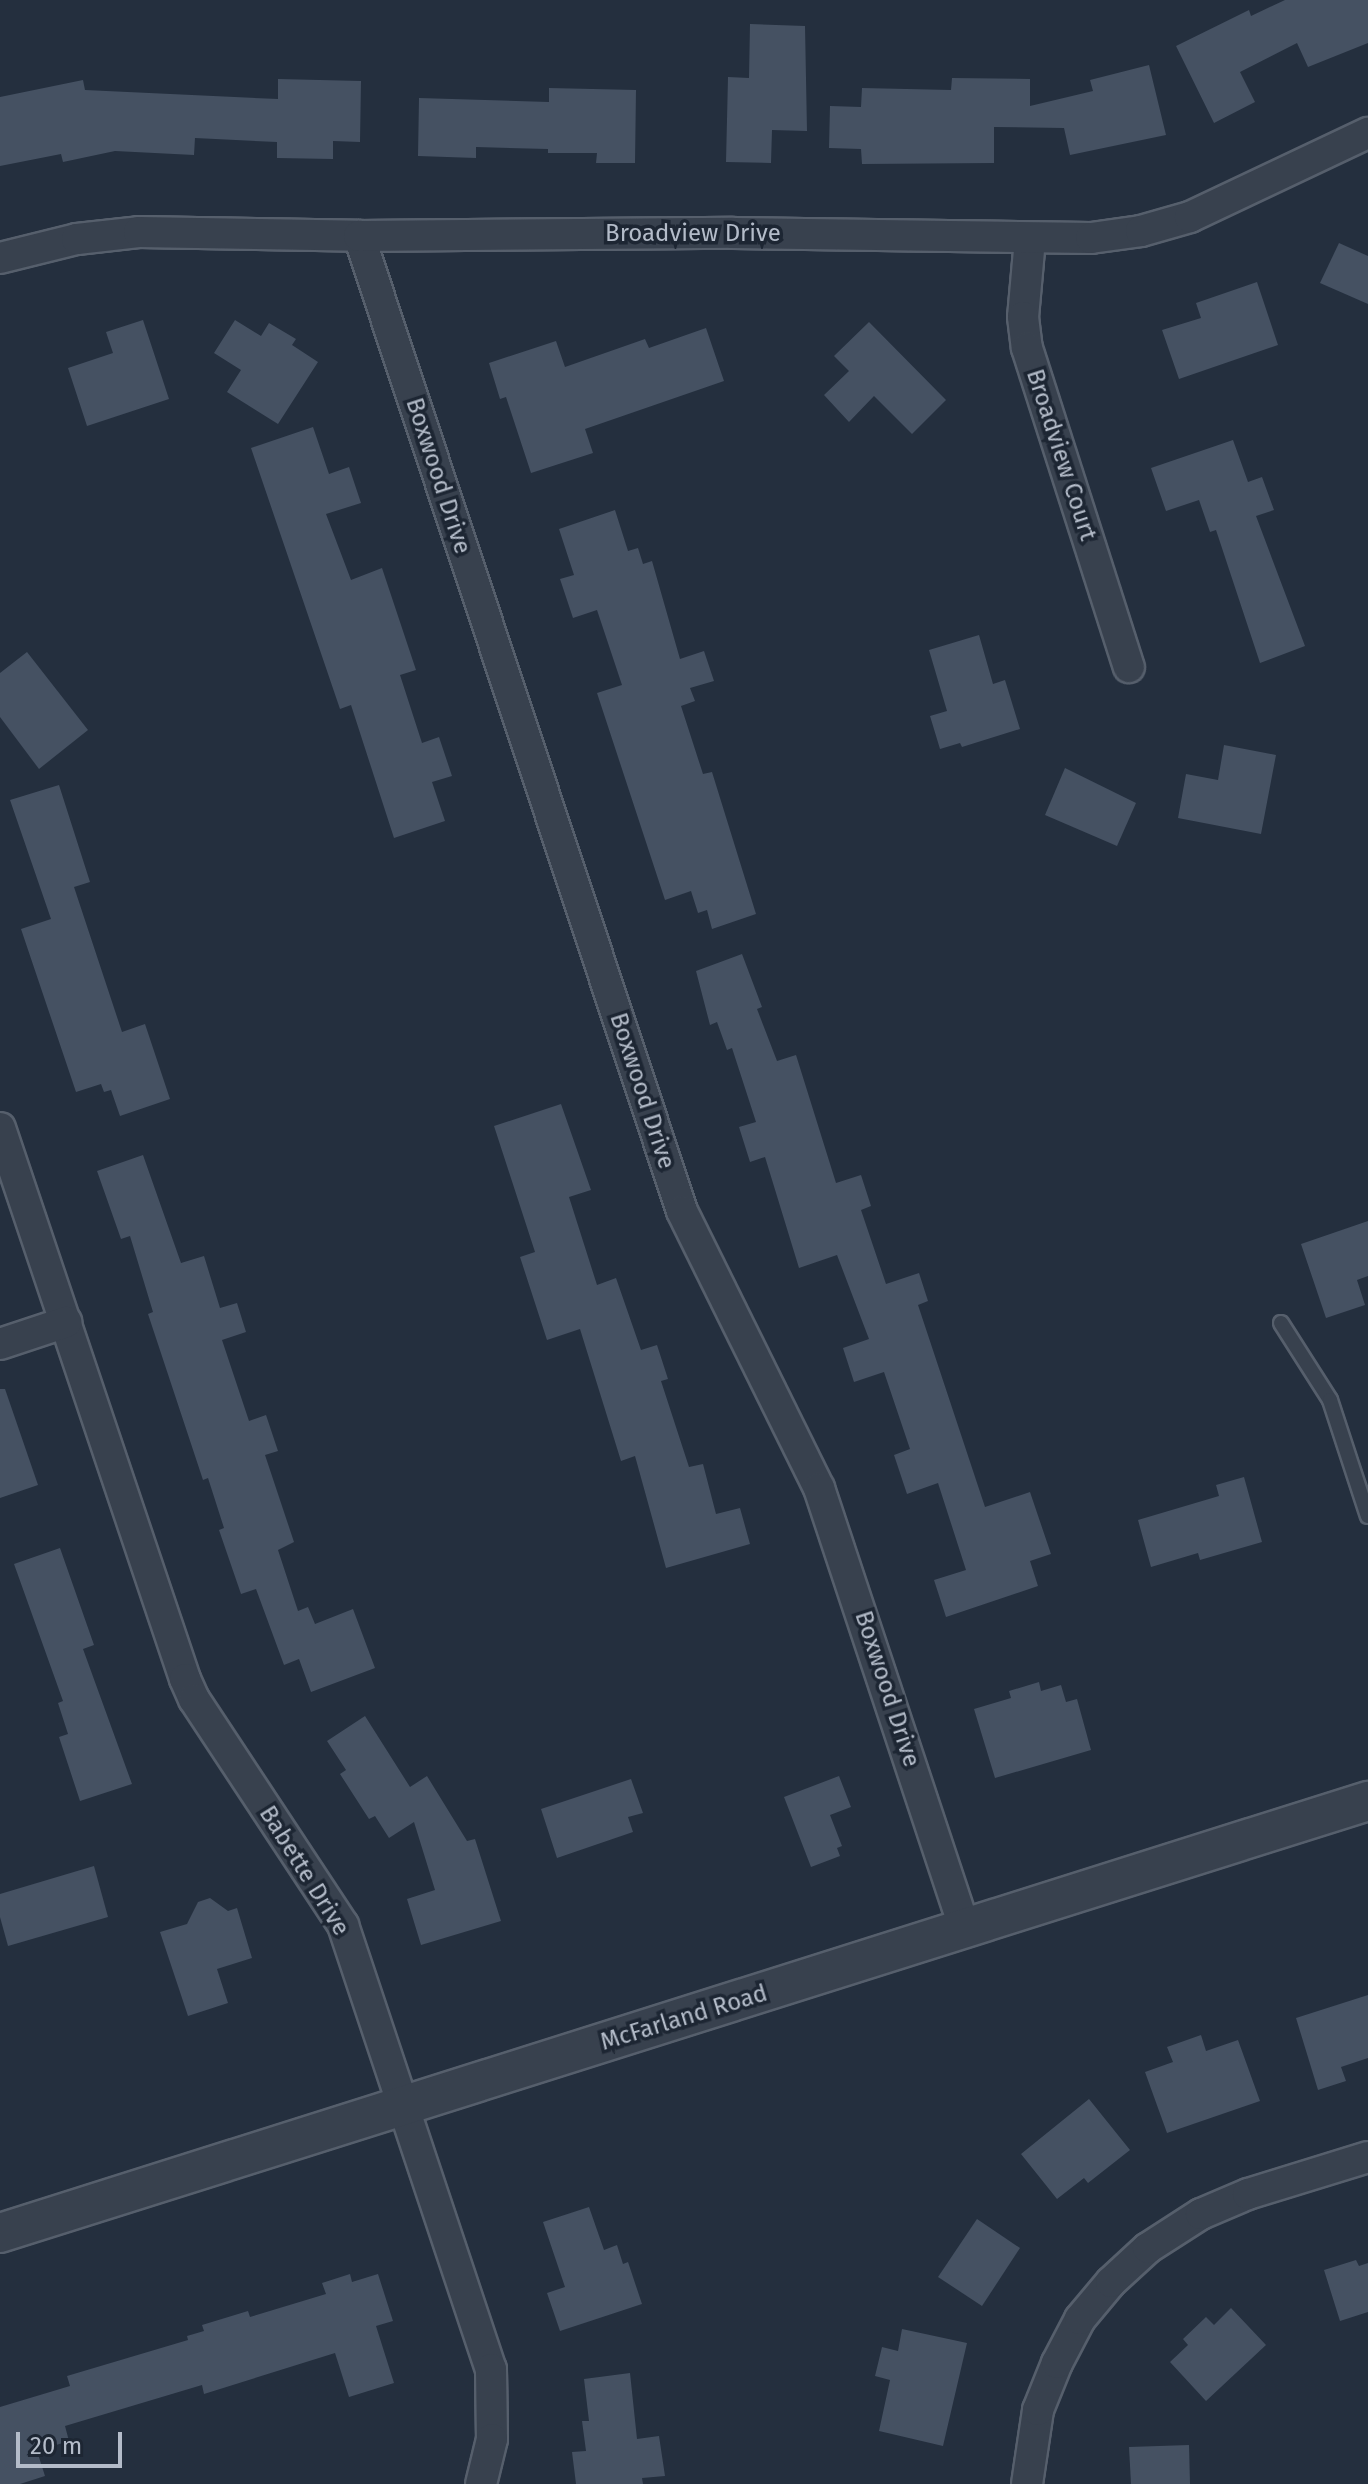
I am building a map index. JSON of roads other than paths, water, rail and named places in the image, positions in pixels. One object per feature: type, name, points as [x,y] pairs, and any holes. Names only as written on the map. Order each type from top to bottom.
[{"type":"street","name":"Broadview Drive","points":[[0,258],[77,239],[139,232],[359,236],[733,233],[1030,239],[1107,237],[1175,222],[1368,133]]},
{"type":"street","name":"Boxwood Drive","points":[[359,236],[682,1211],[819,1488],[965,1929]]},
{"type":"street","name":"Broadview Court","points":[[1030,239],[1023,317],[1027,348],[1129,667]]},
{"type":"street","name":"Babette Drive","points":[[0,1128],[185,1679],[194,1699],[343,1925],[491,2369],[492,2439],[481,2484]]},
{"type":"street","points":[[0,1344],[66,1322]]},
{"type":"street","name":"McFarland Road","points":[[0,2233],[1368,1801]]},
{"type":"street","points":[[1027,2484],[1038,2410],[1080,2319],[1111,2282],[1148,2248],[1187,2221],[1248,2194],[1368,2157]]},
{"type":"lane","points":[[1281,1323],[1330,1400],[1368,1516]]}]
